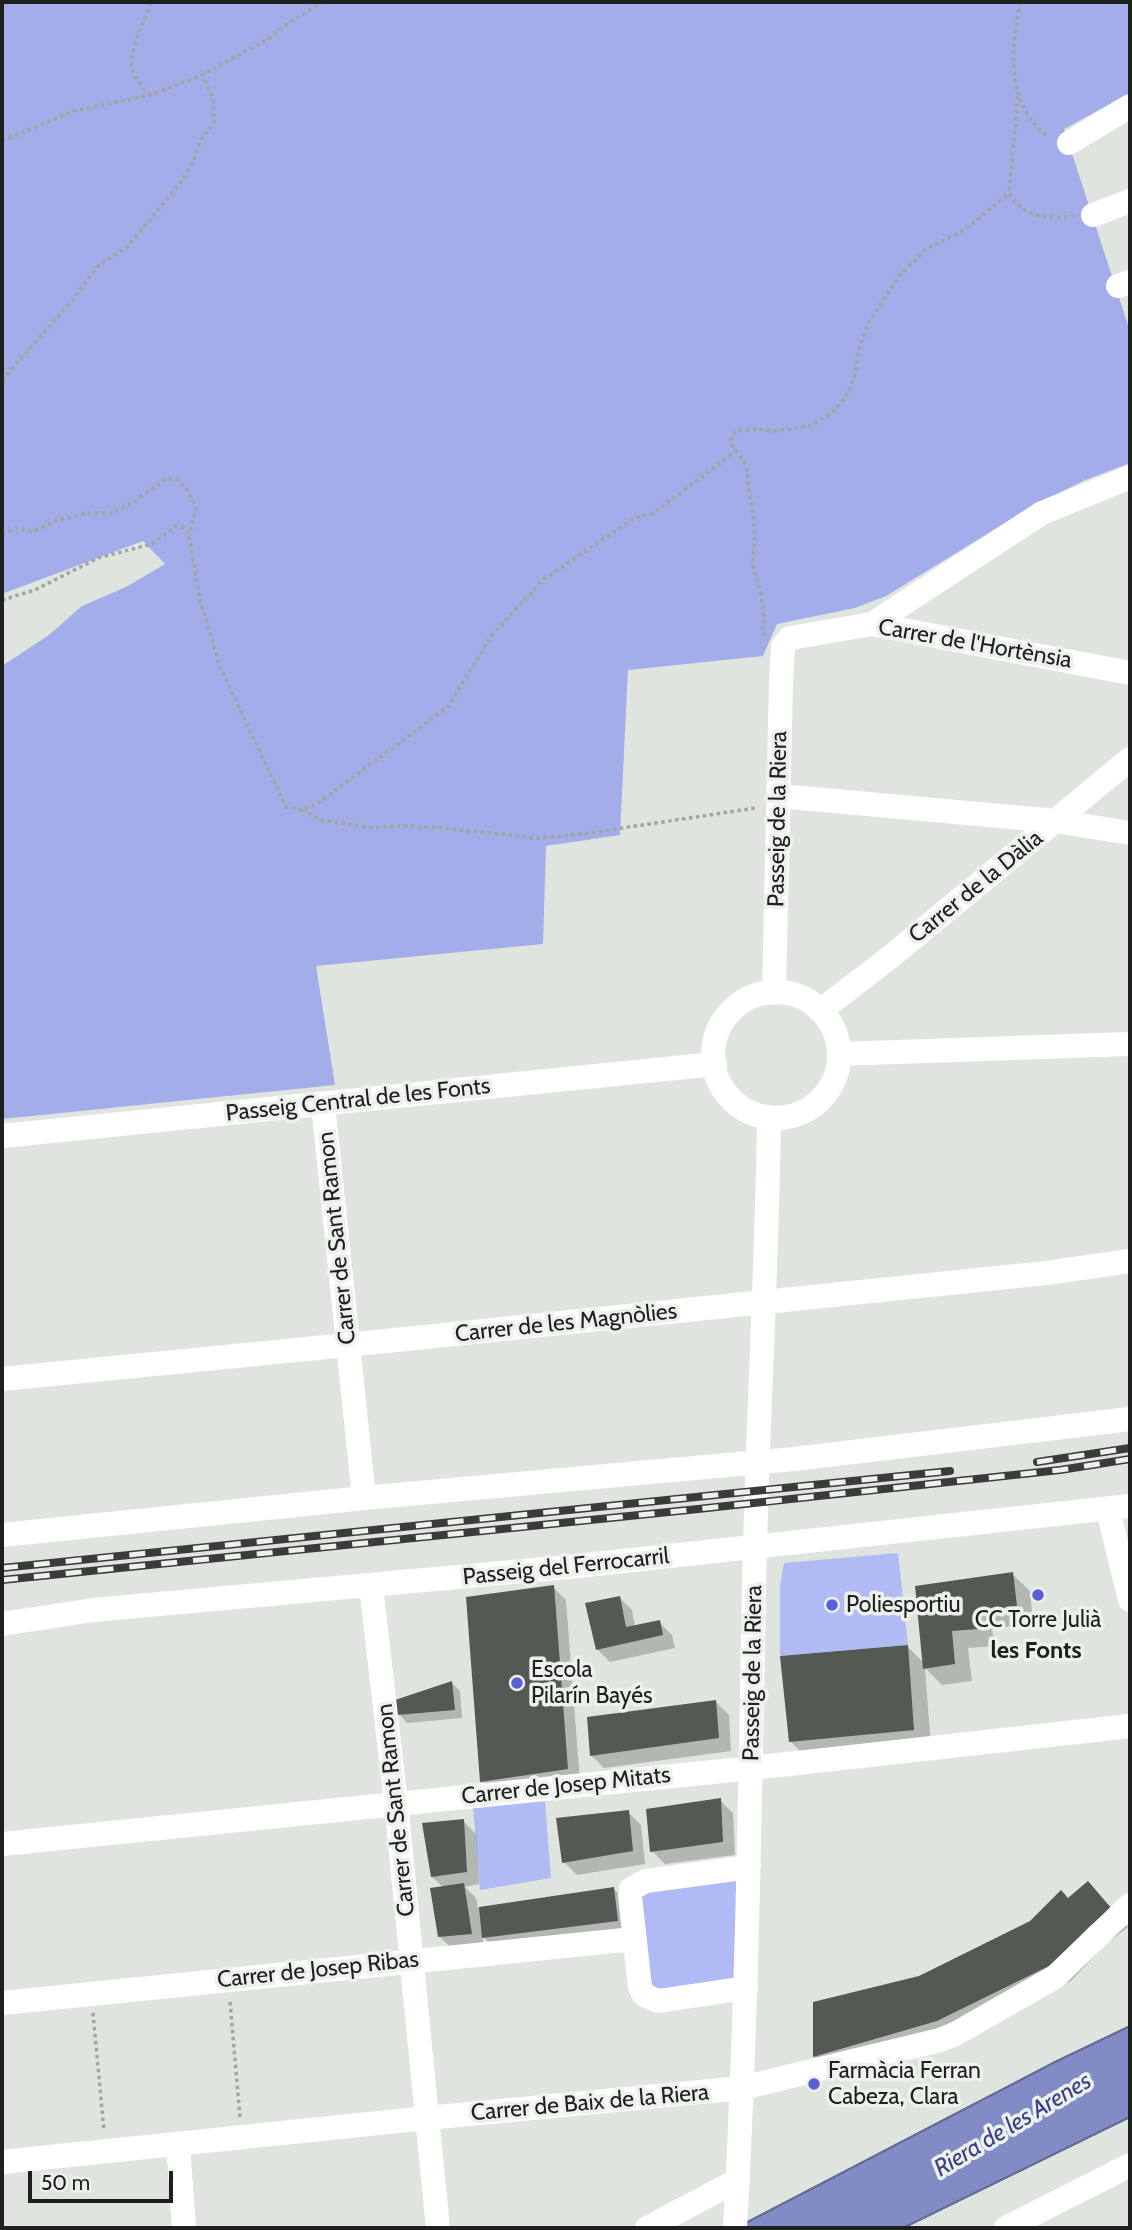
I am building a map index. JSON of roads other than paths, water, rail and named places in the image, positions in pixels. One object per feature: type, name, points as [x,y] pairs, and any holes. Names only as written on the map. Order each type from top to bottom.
[{"type":"street","points":[[1069,143],[1130,106]]},
{"type":"street","points":[[1093,215],[1130,201]]},
{"type":"street","points":[[872,624],[1042,513],[1130,477]]},
{"type":"street","name":"Carrer de l'Hortènsia","points":[[782,646],[790,638],[872,624],[1130,673]]},
{"type":"street","name":"Passeig de la Riera","points":[[775,993],[782,646]]},
{"type":"street","name":"Carrer de la Dàlia","points":[[820,1012],[1130,759]]},
{"type":"street","points":[[778,800],[1056,821],[1130,833]]},
{"type":"street","points":[[785,993],[803,998],[820,1012],[835,1033],[839,1054],[832,1084],[822,1098],[796,1115],[769,1117],[741,1107],[727,1095],[717,1078],[713,1055],[715,1039],[725,1018],[735,1007],[751,997],[785,993]]},
{"type":"street","points":[[839,1054],[1130,1044]]},
{"type":"street","name":"Passeig Central de les Fonts","points":[[2,1136],[715,1064]]},
{"type":"street","name":"Carrer de Sant Ramon","points":[[323,1104],[364,1498]]},
{"type":"street","name":"Passeig de la Riera","points":[[735,2228],[746,1988],[754,1585],[769,1117]]},
{"type":"street","name":"Carrer de les Magnòlies","points":[[2,1379],[1046,1273],[1130,1261]]},
{"type":"street","points":[[2,1535],[364,1498],[794,1459],[1130,1419]]},
{"type":"street","points":[[1119,1508],[1130,1600]]},
{"type":"street","name":"Passeig del Ferrocarril","points":[[2,1624],[93,1611],[371,1586],[1119,1508]]},
{"type":"street","name":"Carrer de Sant Ramon","points":[[371,1586],[396,1803],[438,2228]]},
{"type":"street","name":"Carrer de Josep Mitats","points":[[2,1844],[752,1768],[1130,1726]]},
{"type":"street","points":[[746,1988],[670,2000],[651,1999],[644,1995],[640,1987],[630,1896],[631,1889],[636,1884],[646,1881],[749,1867]]},
{"type":"street","name":"Carrer de Baix de la Riera","points":[[2,2162],[742,2088],[940,2040],[955,2034],[1055,1977],[1130,1905]]},
{"type":"street","name":"Carrer de Josep Ribas","points":[[2,2003],[634,1939]]},
{"type":"street","points":[[178,2144],[184,2228]]},
{"type":"street","points":[[1006,2228],[1130,2165]]},
{"type":"street","points":[[647,2228],[738,2191]]},
{"type":"water","name":"Riera de les Arenes","points":[[1130,2026],[1130,2117],[903,2228],[736,2228],[1055,2062]]},
{"type":"railway","points":[[1037,1462],[1130,1448]]},
{"type":"railway","points":[[2,1580],[698,1509],[1060,1470],[1130,1459]]},
{"type":"railway","points":[[2,1568],[950,1471]]},
{"type":"place","name":"CC Torre Julià","points":[[1038,1595]]},
{"type":"place","name":"Poliesportiu","points":[[832,1605]]},
{"type":"place","name":"Escola Pilarín Bayés","points":[[517,1683]]},
{"type":"place","name":"Farmàcia Ferran Cabeza, Clara","points":[[814,2084]]},
{"type":"district","name":"les Fonts","points":[[1036,1651]]}]
